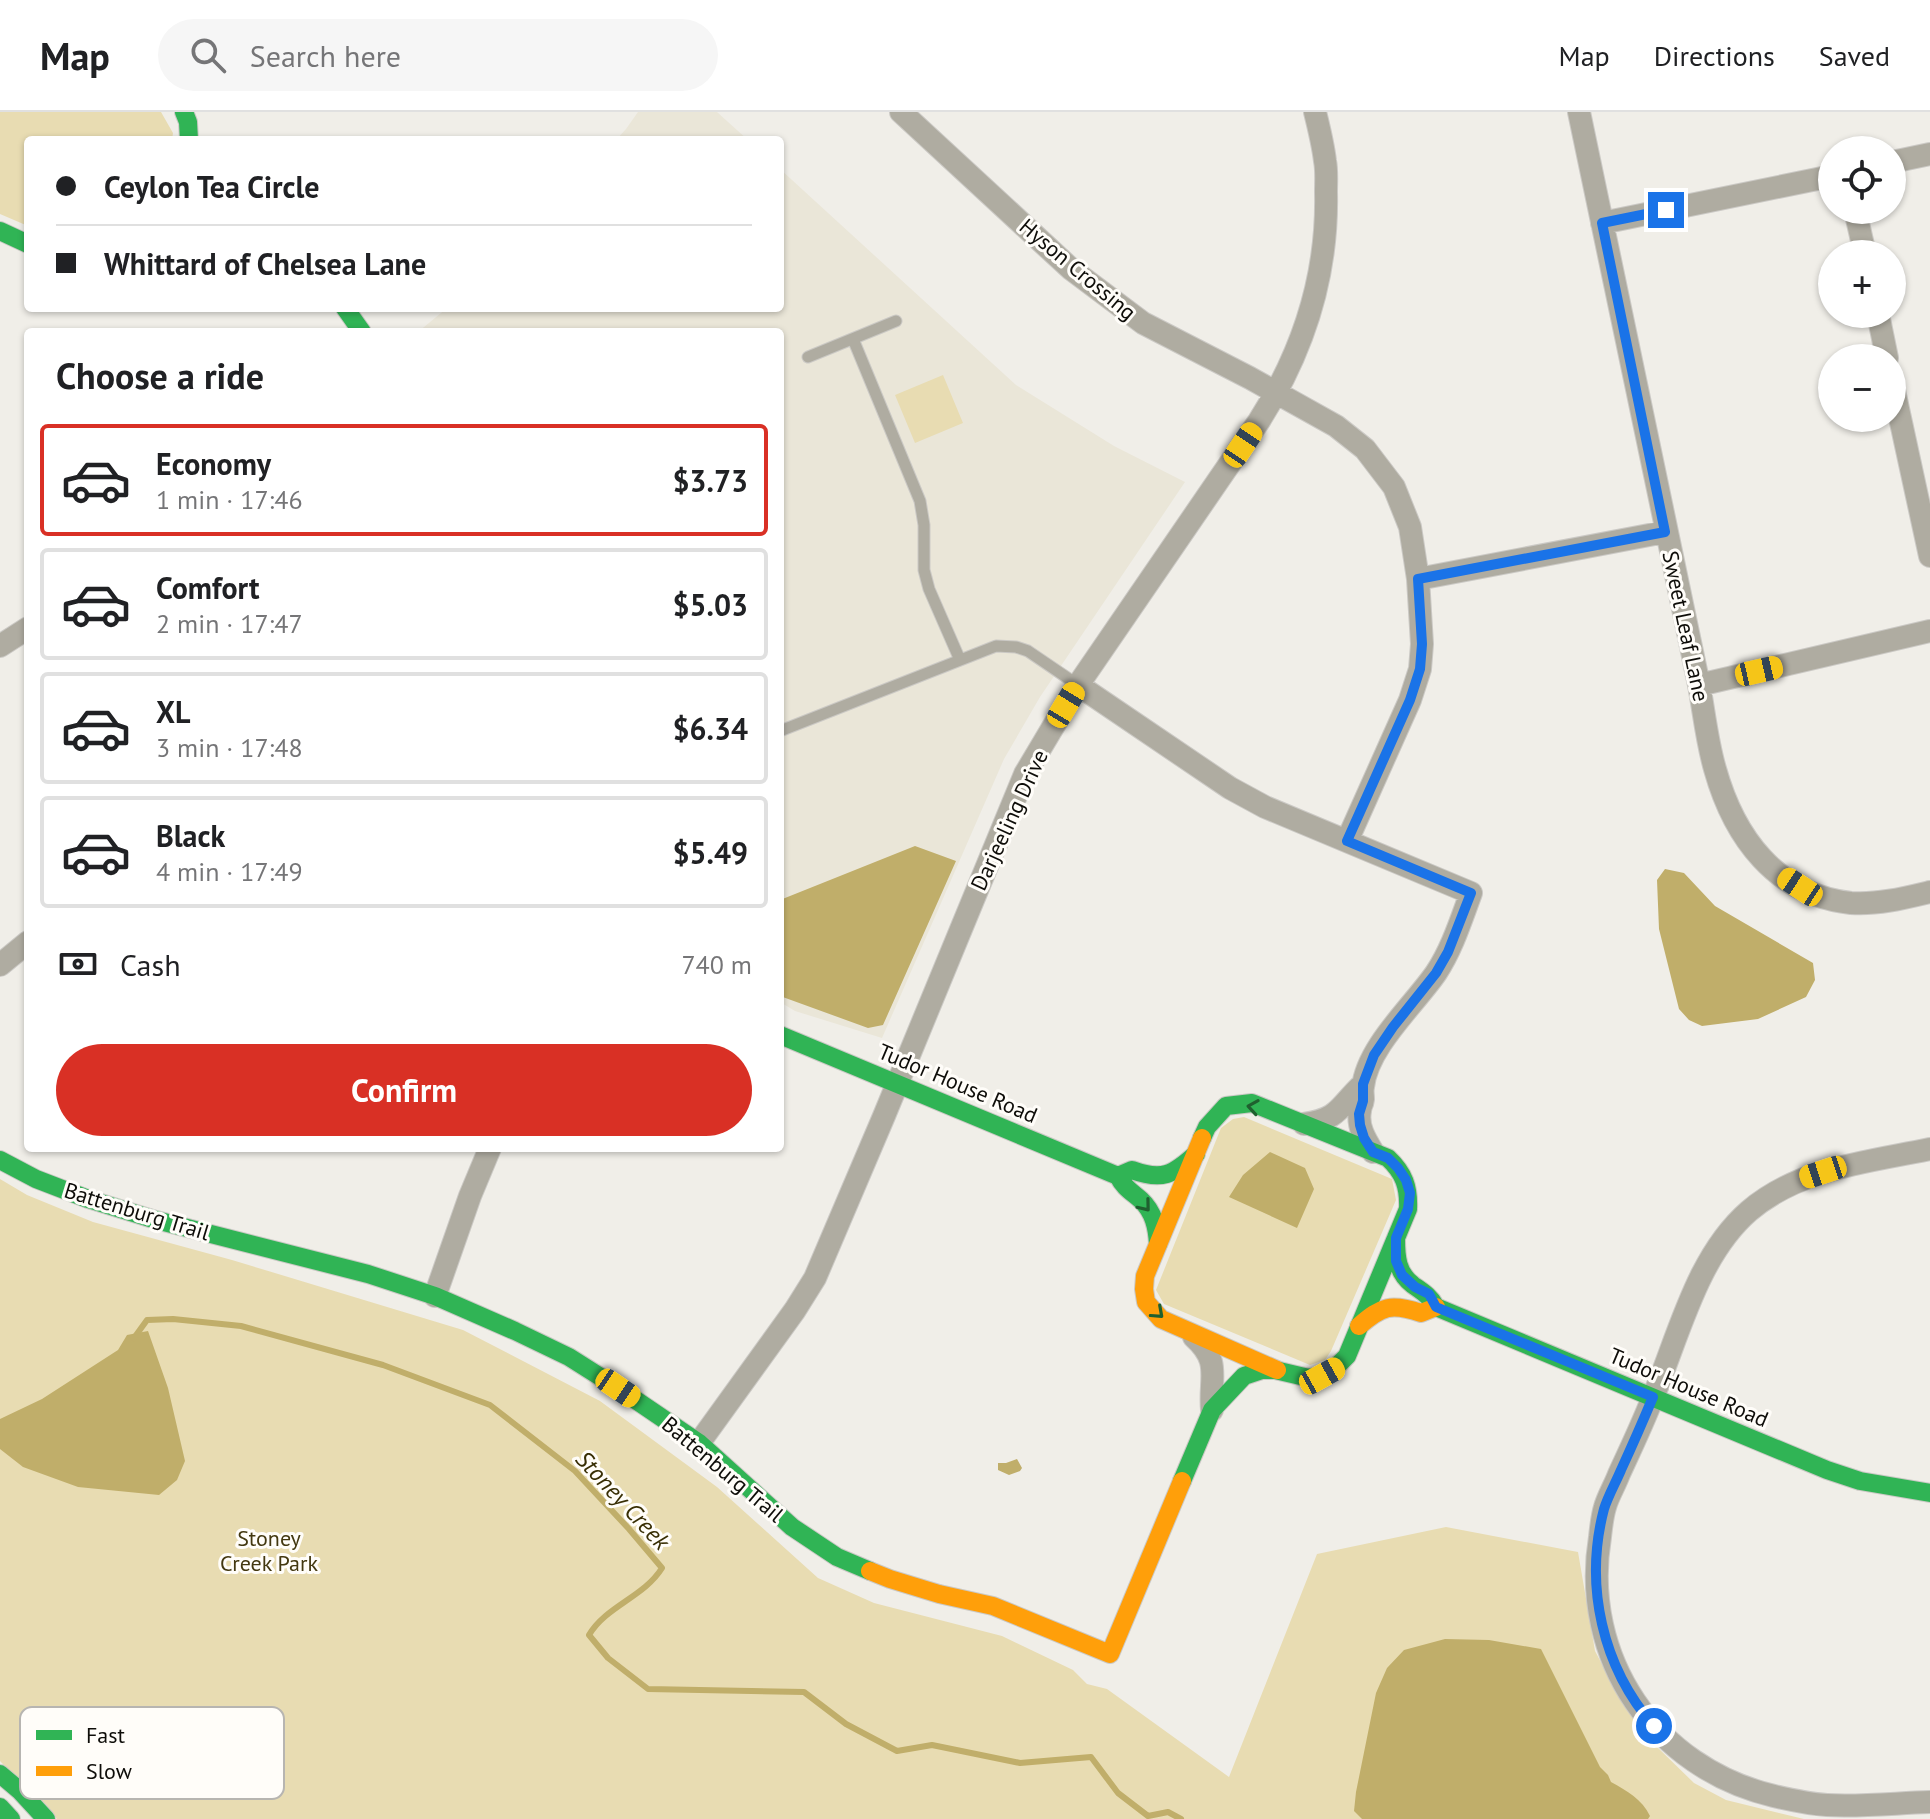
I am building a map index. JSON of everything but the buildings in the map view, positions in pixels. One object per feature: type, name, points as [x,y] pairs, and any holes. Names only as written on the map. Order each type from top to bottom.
[{"type":"street","points":[[184,112],[189,136]]},
{"type":"street","name":"Hyson Crossing","points":[[901,112],[1071,269],[1143,323],[1336,426],[1365,449],[1394,487],[1410,527],[1418,579],[1422,644],[1420,669],[1410,700],[1347,841]]},
{"type":"street","name":"Darjeeling Drive","points":[[699,1443],[815,1278],[1025,774],[1078,685],[1277,393],[1310,312],[1322,258],[1327,220],[1326,162],[1315,112]]},
{"type":"street","name":"Sweet Leaf Lane","points":[[1579,112],[1714,768],[1728,809],[1758,855],[1776,872],[1800,887],[1852,903],[1879,902],[1930,892]]},
{"type":"street","points":[[1906,159],[1930,154]]},
{"type":"street","points":[[1602,223],[1818,179]]},
{"type":"street","points":[[0,231],[24,242]]},
{"type":"street","points":[[1903,432],[1930,556]]},
{"type":"street","points":[[1418,579],[1665,532]]},
{"type":"street","points":[[0,646],[24,631]]},
{"type":"street","points":[[1699,685],[1930,631]]},
{"type":"street","points":[[1078,685],[1230,788],[1265,807],[1471,893],[1448,952],[1436,973],[1374,1055],[1363,1084],[1360,1125],[1373,1152]]},
{"type":"street","points":[[0,965],[24,945]]},
{"type":"street","name":"Tudor House Road","points":[[784,1037],[1118,1176],[1124,1190],[1149,1208],[1157,1225],[1158,1244]]},
{"type":"street","points":[[1304,1124],[1332,1117],[1363,1084]]},
{"type":"street","name":"Tudor House Road","points":[[1252,1103],[1373,1152],[1388,1158],[1406,1180],[1410,1193],[1408,1209],[1347,1356],[1337,1368],[1310,1379],[1295,1377],[1161,1319],[1146,1302],[1145,1276],[1158,1244],[1207,1127],[1226,1106],[1252,1103]]},
{"type":"street","points":[[1930,1149],[1802,1179],[1785,1186],[1749,1211],[1731,1229],[1714,1252],[1699,1281],[1605,1508],[1596,1559],[1601,1625],[1610,1655],[1625,1687],[1666,1739],[1693,1761],[1737,1785],[1774,1796],[1826,1805],[1930,1802]]},
{"type":"street","points":[[435,1296],[488,1152]]},
{"type":"street","name":"Tudor House Road","points":[[1118,1176],[1132,1170],[1150,1177],[1167,1176],[1182,1168],[1197,1153]]},
{"type":"street","name":"Battenburg Trail","points":[[0,1160],[36,1179],[88,1199],[156,1220],[368,1274],[435,1296],[515,1331],[569,1357],[699,1443],[792,1527],[837,1557],[890,1579],[993,1606],[1110,1654],[1212,1410],[1212,1360],[1204,1346],[1187,1331]]},
{"type":"street","name":"Tudor House Road","points":[[1396,1238],[1396,1261],[1402,1275],[1429,1294],[1436,1307],[1827,1470],[1860,1481],[1930,1493]]},
{"type":"street","name":"Tudor House Road","points":[[1359,1326],[1389,1306],[1421,1313],[1436,1307]]},
{"type":"street","name":"Battenburg Trail","points":[[1212,1410],[1245,1375],[1277,1370]]},
{"type":"street","points":[[0,1774],[20,1791]]},
{"type":"street","points":[[27,1799],[46,1819]]},
{"type":"street","points":[[0,1807],[11,1819]]},
{"type":"lane","points":[[808,357],[896,321]]},
{"type":"lane","points":[[853,339],[920,501],[924,525],[924,570],[929,589],[960,660]]},
{"type":"lane","points":[[784,729],[996,646],[1028,651],[1078,685]]},
{"type":"shaded area","points":[[638,112],[717,112],[744,136],[620,136]]},
{"type":"shaded area","points":[[784,173],[1016,385],[1114,446],[1185,482],[1040,697],[1004,759],[882,1038],[795,1011],[784,1004],[784,328],[423,328],[442,312],[784,312]]},
{"type":"shaded area","points":[[915,846],[956,861],[883,1025],[868,1028],[784,997],[784,898]]},
{"type":"shaded area","points":[[1665,869],[1684,873],[1715,906],[1813,963],[1815,980],[1806,997],[1758,1019],[1702,1026],[1689,1020],[1679,1009],[1659,929],[1657,880]]},
{"type":"shaded area","points":[[1270,1152],[1305,1168],[1314,1189],[1297,1228],[1229,1197],[1243,1175]]},
{"type":"shaded area","points":[[148,1331],[168,1388],[185,1461],[177,1480],[159,1495],[78,1487],[23,1467],[0,1449],[0,1419],[42,1399],[118,1350],[127,1335]]},
{"type":"shaded area","points":[[1017,1459],[1022,1468],[1020,1471],[1009,1475],[998,1470],[998,1463]]},
{"type":"shaded area","points":[[1445,1639],[1489,1640],[1541,1649],[1600,1767],[1611,1782],[1643,1805],[1650,1816],[1648,1819],[1362,1819],[1354,1811],[1356,1792],[1376,1693],[1387,1668],[1404,1650]]},
{"type":"green space","points":[[0,112],[161,112],[173,133],[173,136],[24,136],[24,224],[0,214]]},
{"type":"green space","points":[[943,375],[963,423],[915,443],[895,395]]},
{"type":"green space","points":[[1244,1117],[1392,1179],[1396,1200],[1331,1351],[1325,1360],[1310,1365],[1164,1304],[1156,1290],[1221,1128],[1233,1119]]},
{"type":"green space","name":"Stoney Creek Park","points":[[0,1179],[27,1195],[93,1222],[232,1260],[463,1330],[600,1401],[717,1487],[818,1578],[874,1603],[1002,1636],[1073,1670],[1087,1684],[1107,1689],[1229,1777],[1317,1554],[1446,1527],[1578,1552],[1595,1651],[1624,1706],[1654,1744],[1694,1783],[1726,1800],[1804,1819],[57,1819],[37,1799],[284,1799],[284,1707],[20,1707],[20,1781],[0,1761]]},
{"type":"waterway","name":"Stoney Creek","points":[[134,1338],[147,1320],[173,1319],[241,1326],[383,1365],[490,1405],[575,1471],[662,1568],[645,1587],[605,1616],[589,1635],[608,1658],[648,1689],[804,1692],[846,1724],[897,1751],[932,1745],[1020,1763],[1091,1757],[1118,1793],[1148,1816],[1168,1812],[1181,1819]]},
{"type":"traffic: fast","points":[[184,112],[189,136]]},
{"type":"traffic: fast","points":[[0,231],[24,242]]},
{"type":"traffic: fast","points":[[348,312],[359,328]]},
{"type":"traffic: fast","points":[[784,1037],[1118,1176],[1152,1215],[1158,1244]]},
{"type":"traffic: fast","points":[[1182,1481],[1212,1410],[1244,1376],[1262,1370],[1309,1378],[1321,1376],[1333,1370],[1347,1356],[1408,1209],[1404,1181],[1388,1158],[1252,1103],[1226,1106],[1207,1127],[1202,1138]]},
{"type":"traffic: fast","points":[[1118,1176],[1132,1170],[1151,1175],[1167,1174],[1196,1154]]},
{"type":"traffic: fast","points":[[0,1160],[36,1179],[88,1199],[156,1220],[368,1274],[435,1296],[515,1331],[569,1357],[618,1388],[699,1443],[792,1527],[837,1557],[870,1571]]},
{"type":"traffic: fast","points":[[1396,1238],[1401,1270],[1436,1307],[1827,1470],[1860,1481],[1930,1493]]},
{"type":"traffic: fast","points":[[0,1774],[20,1791]]},
{"type":"traffic: fast","points":[[27,1799],[46,1819]]},
{"type":"traffic: fast","points":[[0,1807],[11,1819]]},
{"type":"traffic: slow","points":[[1202,1138],[1145,1276],[1146,1302],[1161,1319],[1277,1370]]},
{"type":"traffic: slow","points":[[1359,1326],[1387,1308],[1421,1313],[1436,1307]]},
{"type":"traffic: slow","points":[[870,1571],[939,1594],[993,1606],[1110,1654],[1182,1481]]},
{"type":"route","points":[[1654,1726],[1625,1687],[1610,1655],[1601,1625],[1596,1559],[1605,1508],[1653,1397],[1436,1307],[1429,1294],[1402,1275],[1396,1261],[1396,1238],[1408,1209],[1410,1193],[1398,1168],[1388,1158],[1373,1152],[1364,1138],[1359,1114],[1363,1084],[1383,1041],[1436,973],[1448,952],[1471,893],[1347,841],[1410,700],[1420,669],[1422,644],[1418,579],[1665,532],[1602,223],[1666,210]]}]
